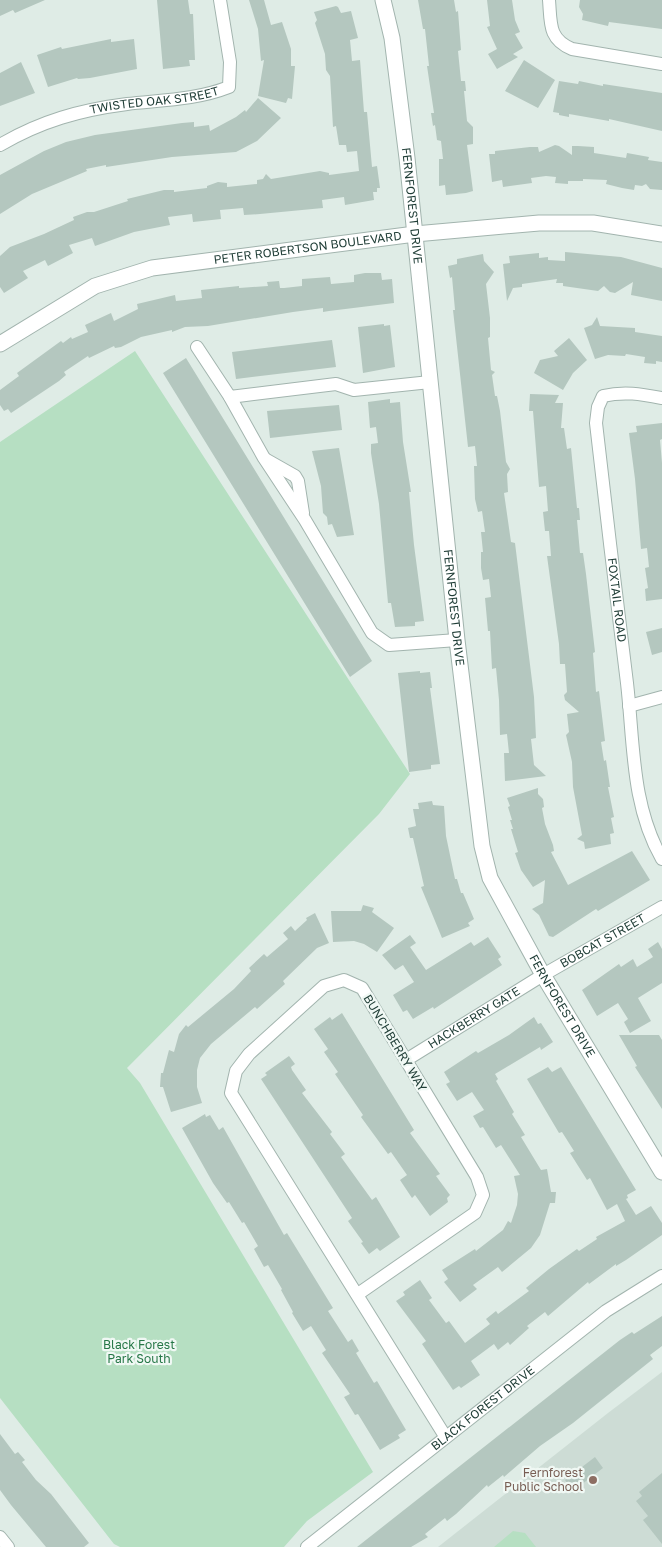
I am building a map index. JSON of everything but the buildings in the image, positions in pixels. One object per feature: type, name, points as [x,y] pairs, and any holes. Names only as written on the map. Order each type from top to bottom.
[{"type":"street","name":"TWISTED OAK STREET","points":[[0,145],[30,128],[62,117],[124,104],[208,95],[229,87],[230,62],[220,0]]},
{"type":"street","name":"FERNFOREST DRIVE","points":[[383,0],[392,38],[415,234],[457,640],[482,846],[490,878],[543,975],[662,1172]]},
{"type":"street","points":[[549,0],[553,33],[559,44],[572,49],[662,64]]},
{"type":"street","name":"PETER ROBERTSON BOULEVARD","points":[[0,343],[95,286],[152,268],[415,234],[568,222],[616,226],[662,234]]},
{"type":"street","points":[[197,347],[230,397],[264,458],[305,520],[372,634],[389,645],[457,640]]},
{"type":"street","points":[[230,397],[336,384],[354,390],[430,382]]},
{"type":"street","name":"FOXTAIL ROAD","points":[[662,398],[619,392],[603,396],[598,408],[596,423],[637,791],[650,839],[662,860]]},
{"type":"street","points":[[629,706],[662,697]]},
{"type":"street","name":"BOBCAT STREET","points":[[543,975],[662,907]]},
{"type":"street","name":"HACKBERRY GATE","points":[[406,1060],[543,975]]},
{"type":"street","name":"BUNCHBERRY WAY","points":[[358,1294],[475,1213],[483,1196],[477,1177],[362,988],[344,980],[324,986],[249,1054],[236,1071],[231,1093],[445,1436]]},
{"type":"street","name":"BLACK FOREST DRIVE","points":[[307,1547],[445,1436],[606,1311],[662,1276]]},
{"type":"street","points":[[0,1537],[8,1547]]},
{"type":"shaded area","name":"Fernforest Public School","points":[[662,1372],[662,1547],[438,1547],[608,1413]]},
{"type":"green space","name":"Black Forest Park South","points":[[135,351],[410,774],[379,814],[127,1068],[140,1083],[373,1472],[307,1521],[284,1547],[120,1547],[114,1544],[0,1398],[0,442]]},
{"type":"green space","points":[[513,1531],[525,1533],[536,1547],[494,1547]]},
{"type":"place","name":"Fernforest Public School","points":[[593,1480]]}]
